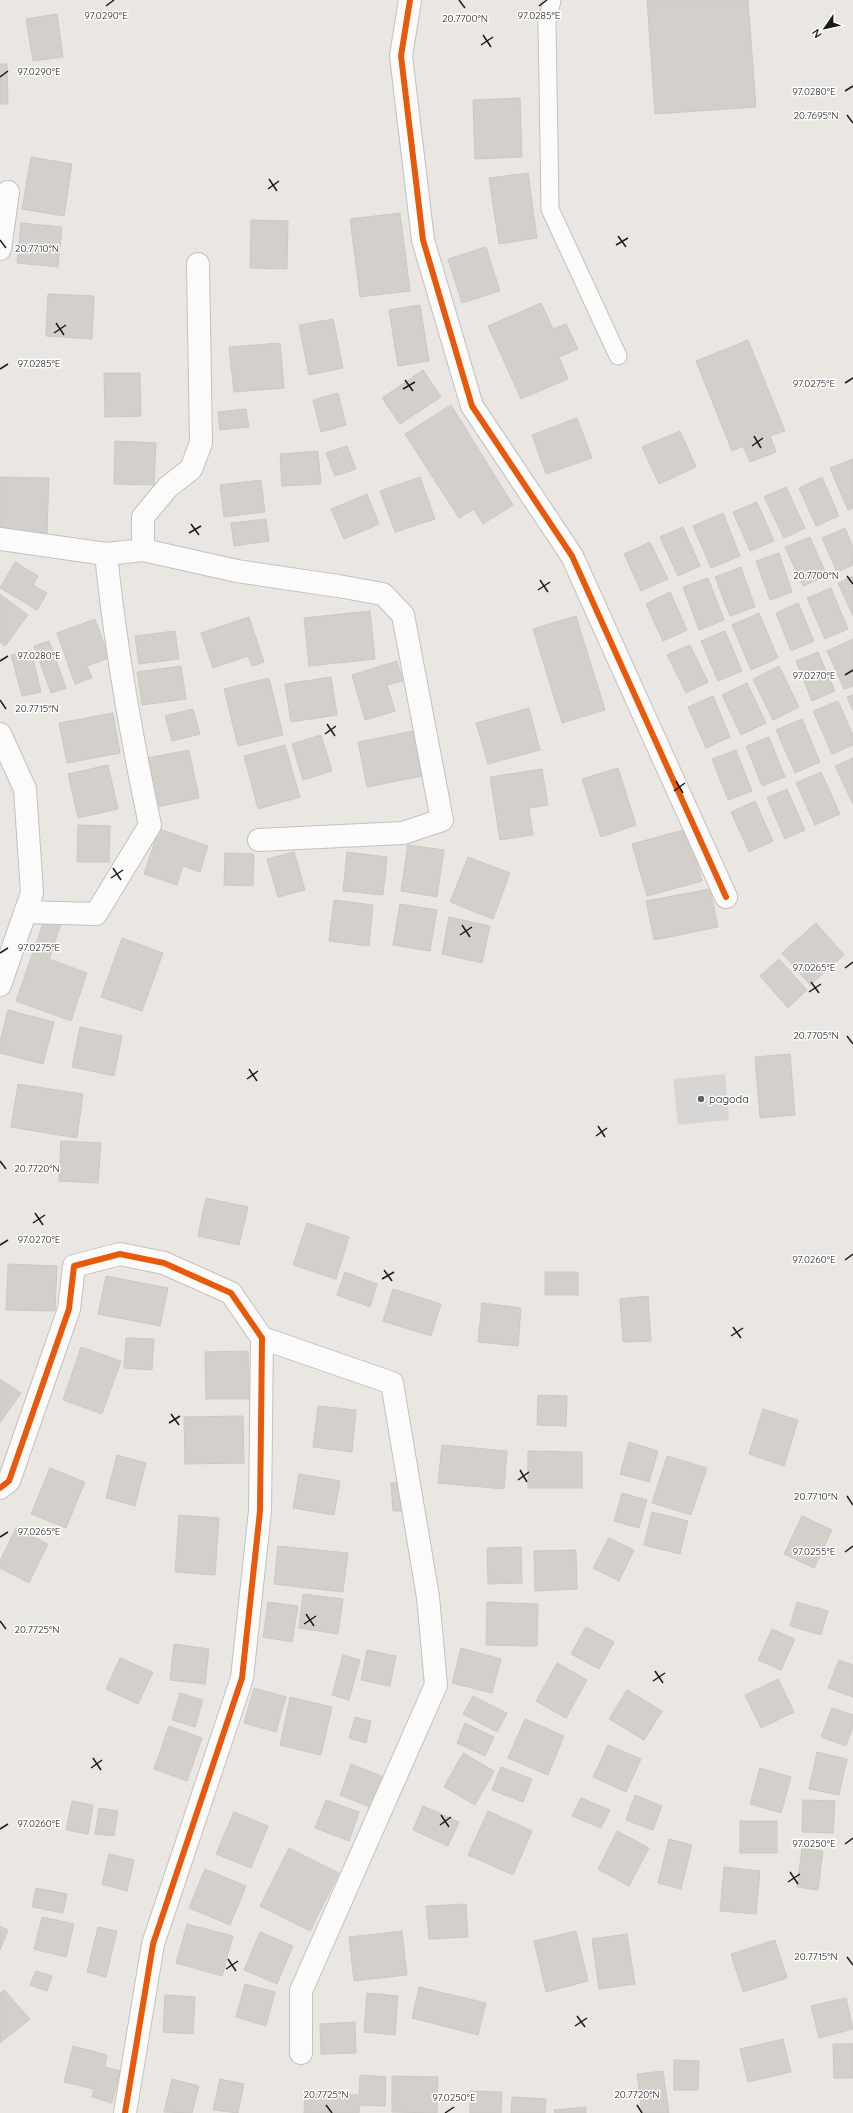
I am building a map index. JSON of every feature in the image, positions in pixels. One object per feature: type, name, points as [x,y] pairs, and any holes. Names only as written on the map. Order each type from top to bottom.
[{"type":"street","points":[[410,0],[401,56],[423,240],[472,406],[572,556],[726,897]]},
{"type":"street","points":[[0,249],[8,192]]},
{"type":"street","points":[[143,550],[143,517],[168,487],[191,469],[201,443],[198,264]]},
{"type":"street","points":[[0,539],[106,554],[143,550],[237,571],[383,594],[403,615],[442,820],[402,833],[258,840]]},
{"type":"street","points":[[25,912],[96,914],[150,825],[128,719],[113,626],[106,554]]},
{"type":"street","points":[[0,734],[25,789],[32,893],[0,985]]},
{"type":"street","points":[[0,1488],[9,1481],[69,1309],[74,1266],[120,1254],[164,1264],[232,1293],[262,1338],[260,1510],[242,1678],[153,1944],[125,2113]]},
{"type":"street","points":[[262,1338],[392,1383],[428,1597],[436,1685],[301,1991],[301,2053]]},
{"type":"lane","points":[[552,0],[547,22],[550,209],[618,356]]},
{"type":"shaded area","name":"pagoda","points":[[725,1074],[729,1120],[678,1125],[673,1079]]},
{"type":"building","points":[[647,0],[748,0],[756,107],[655,114]]},
{"type":"building","points":[[57,14],[63,57],[33,61],[26,19]]},
{"type":"building","points":[[0,64],[7,64],[8,104],[0,104]]},
{"type":"building","points":[[520,98],[522,157],[475,159],[473,100]]},
{"type":"building","points":[[31,157],[72,164],[64,216],[22,209]]},
{"type":"building","points":[[528,173],[537,238],[499,244],[489,178]]},
{"type":"building","points":[[400,213],[410,291],[360,297],[350,219]]},
{"type":"building","points":[[251,220],[288,221],[287,269],[250,268]]},
{"type":"building","points":[[21,223],[62,227],[58,267],[17,263]]},
{"type":"building","points":[[486,247],[500,291],[462,303],[448,259]]},
{"type":"building","points":[[48,294],[94,296],[92,339],[46,336]]},
{"type":"building","points":[[541,303],[553,329],[566,324],[578,349],[559,357],[568,379],[521,399],[488,326]]},
{"type":"building","points":[[420,305],[429,361],[398,366],[389,310]]},
{"type":"building","points":[[333,319],[343,368],[309,375],[299,325]]},
{"type":"building","points":[[748,340],[785,431],[770,436],[776,452],[750,462],[743,446],[732,451],[696,361]]},
{"type":"building","points":[[280,343],[284,388],[234,392],[229,347]]},
{"type":"building","points":[[423,370],[441,397],[400,424],[382,398]]},
{"type":"building","points":[[104,373],[140,373],[141,416],[105,417]]},
{"type":"building","points":[[338,393],[346,425],[321,432],[313,400]]},
{"type":"building","points":[[451,405],[513,505],[483,524],[474,509],[459,518],[405,434]]},
{"type":"building","points":[[246,409],[249,427],[220,430],[218,412]]},
{"type":"building","points":[[577,418],[592,458],[546,474],[532,435]]},
{"type":"building","points":[[680,431],[696,467],[659,484],[642,447]]},
{"type":"building","points":[[115,441],[156,443],[154,485],[114,484]]},
{"type":"building","points":[[347,446],[356,469],[335,476],[326,453]]},
{"type":"building","points":[[318,451],[321,484],[282,486],[280,454]]},
{"type":"building","points":[[853,459],[853,508],[848,510],[830,468]]},
{"type":"building","points":[[0,477],[49,478],[47,533],[0,531]]},
{"type":"building","points":[[420,477],[435,519],[395,532],[380,491]]},
{"type":"building","points":[[822,477],[839,516],[816,526],[799,488]]},
{"type":"building","points":[[261,480],[265,512],[224,517],[220,485]]},
{"type":"building","points":[[786,487],[805,528],[784,538],[764,497]]},
{"type":"building","points":[[367,494],[379,524],[344,539],[331,509]]},
{"type":"building","points":[[757,502],[774,541],[750,551],[733,512]]},
{"type":"building","points":[[723,513],[740,556],[711,568],[693,526]]},
{"type":"building","points":[[266,519],[269,541],[234,546],[231,523]]},
{"type":"building","points":[[683,527],[700,566],[678,576],[660,537]]},
{"type":"building","points":[[845,528],[853,547],[853,565],[837,572],[822,538]]},
{"type":"building","points":[[810,537],[827,576],[803,586],[785,547]]},
{"type":"building","points":[[650,542],[668,579],[641,591],[624,554]]},
{"type":"building","points":[[779,553],[792,592],[770,600],[756,561]]},
{"type":"building","points":[[15,562],[38,576],[33,585],[47,593],[37,610],[0,588]]},
{"type":"building","points":[[741,567],[755,607],[730,616],[715,577]]},
{"type":"building","points":[[853,576],[853,616],[838,583]]},
{"type":"building","points":[[708,578],[724,620],[699,630],[683,587]]},
{"type":"building","points":[[831,588],[848,629],[825,639],[807,598]]},
{"type":"building","points":[[670,592],[687,630],[663,641],[646,604]]},
{"type":"building","points":[[0,594],[28,615],[5,646],[0,642]]},
{"type":"building","points":[[798,603],[814,641],[791,651],[776,613]]},
{"type":"building","points":[[370,611],[375,659],[309,666],[304,618]]},
{"type":"building","points":[[759,613],[778,658],[751,670],[732,625]]},
{"type":"building","points":[[576,616],[605,710],[562,723],[533,629]]},
{"type":"building","points":[[249,617],[264,662],[252,666],[248,656],[213,668],[201,633]]},
{"type":"building","points":[[95,619],[109,658],[87,666],[92,678],[75,684],[57,633]]},
{"type":"building","points":[[175,631],[179,659],[139,664],[135,636]]},
{"type":"building","points":[[725,631],[742,671],[718,681],[701,641]]},
{"type":"building","points":[[853,639],[853,686],[844,689],[827,651]]},
{"type":"building","points":[[49,641],[66,688],[51,693],[34,646]]},
{"type":"building","points":[[690,645],[708,682],[686,693],[667,655]]},
{"type":"building","points":[[31,650],[41,692],[22,696],[11,655]]},
{"type":"building","points":[[818,652],[835,691],[812,701],[796,661]]},
{"type":"building","points":[[397,661],[403,681],[387,685],[395,711],[365,720],[352,675]]},
{"type":"building","points":[[181,666],[186,699],[142,705],[137,672]]},
{"type":"building","points":[[779,666],[799,707],[773,720],[753,679]]},
{"type":"building","points":[[331,677],[337,715],[291,722],[285,684]]},
{"type":"building","points":[[269,678],[283,735],[238,746],[224,689]]},
{"type":"building","points":[[747,683],[766,723],[741,735],[722,695]]},
{"type":"building","points":[[853,695],[853,711],[847,697]]},
{"type":"building","points":[[713,696],[730,737],[706,748],[688,707]]},
{"type":"building","points":[[838,701],[853,735],[853,745],[832,754],[813,711]]},
{"type":"building","points":[[529,708],[540,750],[488,764],[476,723]]},
{"type":"building","points":[[193,709],[200,734],[172,741],[165,716]]},
{"type":"building","points":[[113,713],[120,753],[67,763],[59,723]]},
{"type":"building","points":[[802,719],[820,762],[795,773],[776,730]]},
{"type":"building","points":[[413,731],[422,776],[367,787],[358,742]]},
{"type":"building","points":[[321,735],[332,771],[303,780],[292,744]]},
{"type":"building","points":[[769,737],[785,777],[762,786],[746,746]]},
{"type":"building","points":[[285,745],[300,797],[258,809],[244,756]]},
{"type":"building","points":[[189,750],[199,798],[157,807],[147,758]]},
{"type":"building","points":[[736,750],[752,791],[728,800],[712,759]]},
{"type":"building","points":[[853,758],[853,804],[835,766]]},
{"type":"building","points":[[108,765],[118,809],[78,818],[68,774]]},
{"type":"building","points":[[618,768],[636,825],[601,837],[582,779]]},
{"type":"building","points":[[542,769],[548,805],[529,808],[533,835],[500,840],[490,777]]},
{"type":"building","points":[[821,772],[840,814],[815,825],[796,783]]},
{"type":"building","points":[[787,789],[805,830],[785,839],[767,798]]},
{"type":"building","points":[[755,801],[773,841],[749,852],[731,812]]},
{"type":"building","points":[[78,825],[110,826],[109,862],[77,862]]},
{"type":"building","points":[[159,829],[208,846],[200,872],[183,866],[177,885],[144,874]]},
{"type":"building","points":[[687,829],[702,881],[647,896],[632,844]]},
{"type":"building","points":[[408,845],[444,850],[437,897],[401,891]]},
{"type":"building","points":[[294,852],[305,890],[278,897],[267,859]]},
{"type":"building","points":[[347,852],[387,857],[383,895],[343,891]]},
{"type":"building","points":[[225,853],[254,854],[253,886],[224,885]]},
{"type":"building","points":[[468,857],[510,873],[493,919],[450,902]]},
{"type":"building","points":[[710,889],[718,927],[654,940],[646,901]]},
{"type":"building","points":[[334,900],[373,905],[369,946],[329,941]]},
{"type":"building","points":[[400,904],[437,910],[430,951],[393,945]]},
{"type":"building","points":[[449,917],[490,926],[482,963],[442,954]]},
{"type":"building","points":[[45,918],[61,924],[49,959],[87,973],[71,1021],[16,1001]]},
{"type":"building","points":[[816,923],[844,955],[810,985],[782,953]]},
{"type":"building","points":[[122,938],[163,953],[142,1011],[101,997]]},
{"type":"building","points":[[779,959],[807,990],[788,1008],[760,976]]},
{"type":"building","points":[[8,1010],[54,1022],[43,1064],[0,1053],[0,1042]]},
{"type":"building","points":[[80,1027],[122,1036],[114,1076],[72,1067]]},
{"type":"building","points":[[790,1054],[795,1115],[760,1118],[755,1057]]},
{"type":"building","points":[[18,1084],[83,1094],[77,1138],[11,1127]]},
{"type":"building","points":[[61,1141],[101,1143],[98,1183],[59,1181]]},
{"type":"building","points":[[206,1198],[248,1207],[239,1245],[198,1236]]},
{"type":"building","points":[[307,1223],[349,1237],[336,1279],[293,1265]]},
{"type":"building","points":[[8,1264],[57,1266],[55,1311],[6,1310]]},
{"type":"building","points":[[345,1272],[377,1284],[370,1307],[337,1295]]},
{"type":"building","points":[[545,1272],[578,1272],[578,1295],[545,1295]]},
{"type":"building","points":[[106,1276],[168,1288],[160,1326],[98,1314]]},
{"type":"building","points":[[393,1289],[441,1304],[431,1336],[383,1321]]},
{"type":"building","points":[[648,1296],[651,1341],[623,1342],[620,1299]]},
{"type":"building","points":[[482,1303],[521,1308],[518,1346],[478,1342]]},
{"type":"building","points":[[126,1338],[154,1339],[152,1370],[124,1368]]},
{"type":"building","points":[[81,1347],[121,1361],[102,1414],[63,1400]]},
{"type":"building","points":[[248,1351],[249,1399],[206,1399],[205,1352]]},
{"type":"building","points":[[0,1379],[21,1393],[0,1423]]},
{"type":"building","points":[[538,1395],[567,1396],[566,1426],[537,1425]]},
{"type":"building","points":[[318,1406],[356,1410],[352,1452],[313,1447]]},
{"type":"building","points":[[763,1409],[798,1420],[784,1466],[749,1454]]},
{"type":"building","points":[[243,1416],[244,1463],[185,1464],[184,1417]]},
{"type":"building","points":[[629,1442],[658,1451],[649,1482],[620,1474]]},
{"type":"building","points":[[442,1445],[507,1451],[504,1489],[438,1483]]},
{"type":"building","points":[[528,1451],[582,1452],[582,1488],[528,1488]]},
{"type":"building","points":[[117,1455],[146,1463],[135,1506],[106,1498]]},
{"type":"building","points":[[667,1456],[707,1468],[691,1515],[652,1503]]},
{"type":"building","points":[[50,1468],[85,1482],[66,1528],[31,1514]]},
{"type":"building","points":[[299,1474],[340,1481],[334,1515],[293,1508]]},
{"type":"building","points":[[407,1482],[408,1511],[393,1511],[391,1483]]},
{"type":"building","points":[[622,1493],[647,1500],[639,1528],[614,1521]]},
{"type":"building","points":[[652,1512],[688,1521],[680,1554],[644,1545]]},
{"type":"building","points":[[179,1515],[219,1518],[215,1575],[175,1572]]},
{"type":"building","points":[[802,1516],[832,1530],[814,1568],[784,1554]]},
{"type":"building","points":[[16,1528],[48,1544],[29,1583],[0,1568],[0,1561]]},
{"type":"building","points":[[609,1538],[634,1550],[619,1581],[593,1568]]},
{"type":"building","points":[[278,1546],[348,1553],[343,1592],[274,1584]]},
{"type":"building","points":[[521,1547],[522,1583],[488,1584],[487,1548]]},
{"type":"building","points":[[576,1550],[577,1589],[535,1591],[534,1551]]},
{"type":"building","points":[[303,1594],[343,1599],[338,1634],[299,1628]]},
{"type":"building","points":[[268,1602],[298,1606],[292,1642],[263,1637]]},
{"type":"building","points":[[487,1602],[538,1604],[537,1646],[486,1645]]},
{"type":"building","points":[[797,1602],[828,1611],[821,1635],[790,1626]]},
{"type":"building","points":[[586,1627],[614,1642],[599,1669],[571,1654]]},
{"type":"building","points":[[772,1629],[795,1639],[781,1670],[758,1660]]},
{"type":"building","points":[[174,1644],[209,1649],[205,1684],[170,1680]]},
{"type":"building","points":[[461,1648],[501,1659],[492,1693],[452,1683]]},
{"type":"building","points":[[367,1650],[396,1656],[390,1686],[361,1680]]},
{"type":"building","points":[[343,1655],[360,1660],[349,1700],[332,1695]]},
{"type":"building","points":[[120,1658],[153,1672],[138,1704],[106,1689]]},
{"type":"building","points":[[839,1660],[853,1665],[853,1697],[828,1688]]},
{"type":"building","points":[[557,1663],[587,1680],[566,1718],[536,1701]]},
{"type":"building","points":[[778,1679],[794,1712],[761,1728],[745,1695]]},
{"type":"building","points":[[254,1688],[286,1697],[276,1732],[244,1723]]},
{"type":"building","points":[[627,1690],[662,1711],[644,1740],[609,1719]]},
{"type":"building","points":[[180,1693],[203,1700],[195,1727],[172,1720]]},
{"type":"building","points":[[473,1696],[507,1713],[497,1732],[463,1714]]},
{"type":"building","points":[[290,1697],[332,1707],[321,1755],[280,1745]]},
{"type":"building","points":[[832,1708],[853,1715],[853,1726],[846,1746],[821,1737]]},
{"type":"building","points":[[355,1717],[371,1721],[366,1743],[349,1738]]},
{"type":"building","points":[[525,1719],[564,1736],[548,1775],[508,1758]]},
{"type":"building","points":[[465,1723],[494,1737],[485,1756],[457,1743]]},
{"type":"building","points":[[169,1726],[202,1738],[187,1781],[154,1769]]},
{"type":"building","points":[[608,1745],[641,1759],[626,1792],[593,1777]]},
{"type":"building","points":[[817,1752],[847,1759],[839,1795],[809,1789]]},
{"type":"building","points":[[463,1753],[494,1771],[475,1805],[444,1787]]},
{"type":"building","points":[[351,1764],[384,1777],[372,1808],[340,1795]]},
{"type":"building","points":[[501,1767],[532,1779],[523,1802],[492,1790]]},
{"type":"building","points":[[760,1768],[791,1777],[781,1813],[750,1804]]},
{"type":"building","points":[[635,1795],[662,1806],[653,1830],[626,1820]]},
{"type":"building","points":[[581,1798],[610,1810],[601,1828],[572,1816]]},
{"type":"building","points":[[326,1800],[359,1812],[349,1841],[315,1828]]},
{"type":"building","points":[[803,1800],[835,1801],[833,1833],[802,1832]]},
{"type":"building","points":[[72,1801],[93,1805],[88,1834],[66,1830]]},
{"type":"building","points":[[423,1806],[459,1822],[448,1846],[413,1830]]},
{"type":"building","points":[[99,1808],[118,1811],[114,1836],[95,1834]]},
{"type":"building","points":[[488,1811],[532,1831],[513,1875],[468,1855]]},
{"type":"building","points":[[234,1812],[268,1826],[251,1868],[216,1854]]},
{"type":"building","points":[[740,1821],[777,1821],[777,1853],[740,1853]]},
{"type":"building","points":[[617,1831],[649,1848],[629,1886],[598,1869]]},
{"type":"building","points":[[669,1839],[692,1845],[681,1889],[658,1883]]},
{"type":"building","points":[[289,1848],[339,1873],[310,1931],[260,1906]]},
{"type":"building","points":[[802,1848],[823,1851],[818,1890],[797,1887]]},
{"type":"building","points":[[109,1854],[134,1860],[127,1891],[102,1884]]},
{"type":"building","points":[[724,1867],[760,1871],[756,1914],[720,1911]]},
{"type":"building","points":[[205,1869],[246,1886],[230,1925],[189,1908]]},
{"type":"building","points":[[36,1888],[67,1894],[63,1913],[32,1907]]},
{"type":"building","points":[[466,1904],[468,1937],[429,1939],[426,1906]]},
{"type":"building","points":[[42,1917],[74,1924],[66,1957],[34,1949]]},
{"type":"building","points":[[187,1924],[233,1936],[222,1976],[176,1963]]},
{"type":"building","points":[[0,1926],[8,1930],[0,1950]]},
{"type":"building","points":[[98,1927],[117,1931],[106,1977],[87,1972]]},
{"type":"building","points":[[402,1931],[407,1975],[354,1981],[349,1937]]},
{"type":"building","points":[[576,1931],[588,1981],[546,1992],[534,1941]]},
{"type":"building","points":[[260,1932],[293,1946],[277,1984],[244,1970]]},
{"type":"building","points":[[627,1934],[635,1984],[599,1989],[592,1939]]},
{"type":"building","points":[[775,1940],[787,1978],[743,1992],[731,1954]]},
{"type":"building","points":[[36,1971],[52,1976],[47,1991],[30,1985]]},
{"type":"building","points":[[245,1984],[275,1992],[266,2026],[236,2017]]},
{"type":"building","points":[[419,1987],[486,2003],[478,2035],[412,2018]]},
{"type":"building","points":[[4,1990],[30,2019],[0,2043],[0,1993]]},
{"type":"building","points":[[367,1993],[398,1996],[395,2035],[364,2032]]},
{"type":"building","points":[[165,1995],[195,1997],[193,2034],[163,2032]]},
{"type":"building","points":[[846,1998],[853,2029],[819,2038],[811,2006]]},
{"type":"building","points":[[355,2022],[356,2053],[321,2054],[320,2024]]},
{"type":"building","points":[[783,2039],[791,2072],[748,2082],[740,2049]]},
{"type":"building","points":[[833,2044],[853,2044],[853,2078],[834,2078]]},
{"type":"building","points":[[73,2046],[107,2055],[105,2067],[120,2071],[112,2103],[92,2097],[94,2089],[64,2082]]},
{"type":"building","points":[[674,2060],[699,2061],[698,2090],[674,2090]]},
{"type":"building","points":[[663,2071],[669,2113],[642,2113],[637,2074]]},
{"type":"building","points":[[360,2075],[386,2077],[385,2106],[360,2105],[359,2113],[304,2113],[305,2092],[359,2095]]},
{"type":"building","points":[[392,2076],[438,2077],[437,2113],[392,2112]]},
{"type":"building","points":[[172,2079],[199,2086],[192,2113],[164,2112]]},
{"type":"building","points":[[220,2079],[244,2084],[238,2113],[213,2110]]},
{"type":"building","points":[[470,2091],[502,2092],[501,2113],[470,2113]]},
{"type":"building","points":[[512,2097],[546,2099],[545,2113],[511,2113]]},
{"type":"building","points":[[586,2107],[586,2113],[555,2113],[554,2110]]},
{"type":"cycle path","points":[[410,0],[401,56],[423,240],[472,406],[572,556],[726,897]]},
{"type":"cycle path","points":[[0,1488],[9,1481],[69,1309],[74,1266],[120,1254],[164,1263],[231,1293],[262,1338],[260,1511],[242,1678],[153,1944],[125,2113]]},
{"type":"place","name":"pagoda","points":[[701,1099]]}]
